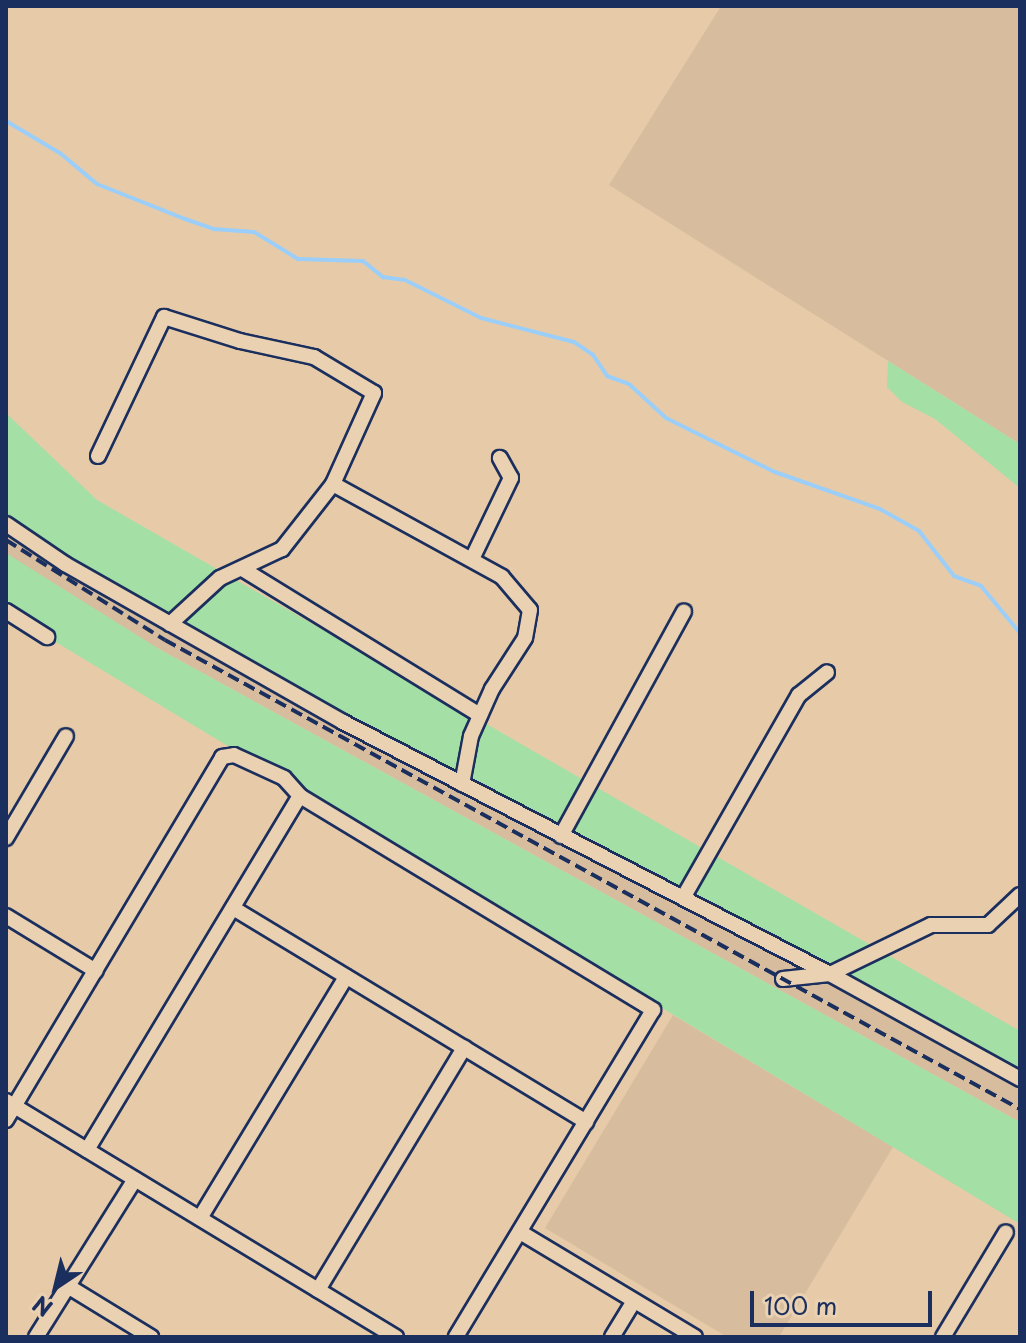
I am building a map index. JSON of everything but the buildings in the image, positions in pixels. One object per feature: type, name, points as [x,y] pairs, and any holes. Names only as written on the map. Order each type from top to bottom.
[{"type":"street","points":[[98,456],[164,317],[178,318],[240,341],[314,357],[370,387],[372,404],[333,484],[282,549],[244,570],[220,578],[170,624]]},
{"type":"street","points":[[472,559],[511,478],[500,458]]},
{"type":"street","points":[[333,484],[472,559],[516,588],[530,610],[525,638],[480,715],[462,784]]},
{"type":"street","points":[[6,524],[65,564],[170,624],[462,784],[830,974],[1020,1079]]},
{"type":"street","points":[[244,570],[480,715]]},
{"type":"street","points":[[6,611],[47,637]]},
{"type":"street","points":[[561,836],[684,611]]},
{"type":"street","points":[[683,898],[799,695],[827,672]]},
{"type":"street","points":[[6,838],[66,736]]},
{"type":"street","points":[[6,1120],[10,1103],[96,971],[222,757],[234,755],[284,778],[300,796],[653,1010],[456,1337]]},
{"type":"street","points":[[87,1150],[300,796]]},
{"type":"street","points":[[783,979],[830,974],[922,928],[988,925],[1020,895]]},
{"type":"street","points":[[233,908],[586,1122]]},
{"type":"street","points":[[6,916],[96,971]]},
{"type":"street","points":[[200,1218],[346,977]]},
{"type":"street","points":[[318,1290],[464,1048]]},
{"type":"street","points":[[10,1103],[396,1337]]},
{"type":"street","points":[[36,1337],[135,1179]]},
{"type":"street","points":[[520,1232],[695,1337]]},
{"type":"street","points":[[946,1336],[1006,1232]]},
{"type":"street","points":[[66,1285],[151,1337]]},
{"type":"street","points":[[612,1337],[634,1301]]},
{"type":"shaded area","points":[[721,6],[1020,6],[1020,444],[609,185]]},
{"type":"shaded area","points":[[6,515],[175,623],[1020,1087],[1020,1122],[159,649],[6,553]]},
{"type":"shaded area","points":[[673,1015],[893,1147],[779,1337],[727,1337],[545,1228]]},
{"type":"green space","points":[[888,361],[1020,444],[1020,488],[935,419],[902,402],[887,387]]},
{"type":"green space","points":[[6,413],[97,500],[1020,1031],[1020,1087],[175,623],[66,558],[6,515]]},
{"type":"green space","points":[[6,553],[159,649],[1020,1122],[1020,1224],[6,612]]},
{"type":"waterway","points":[[6,121],[60,153],[97,184],[185,219],[214,229],[254,232],[298,259],[363,261],[383,277],[405,280],[481,318],[574,342],[593,355],[607,376],[629,384],[666,418],[775,472],[880,509],[919,531],[954,576],[981,586],[1020,633]]},
{"type":"railway","points":[[6,540],[165,640],[1020,1109]]}]
